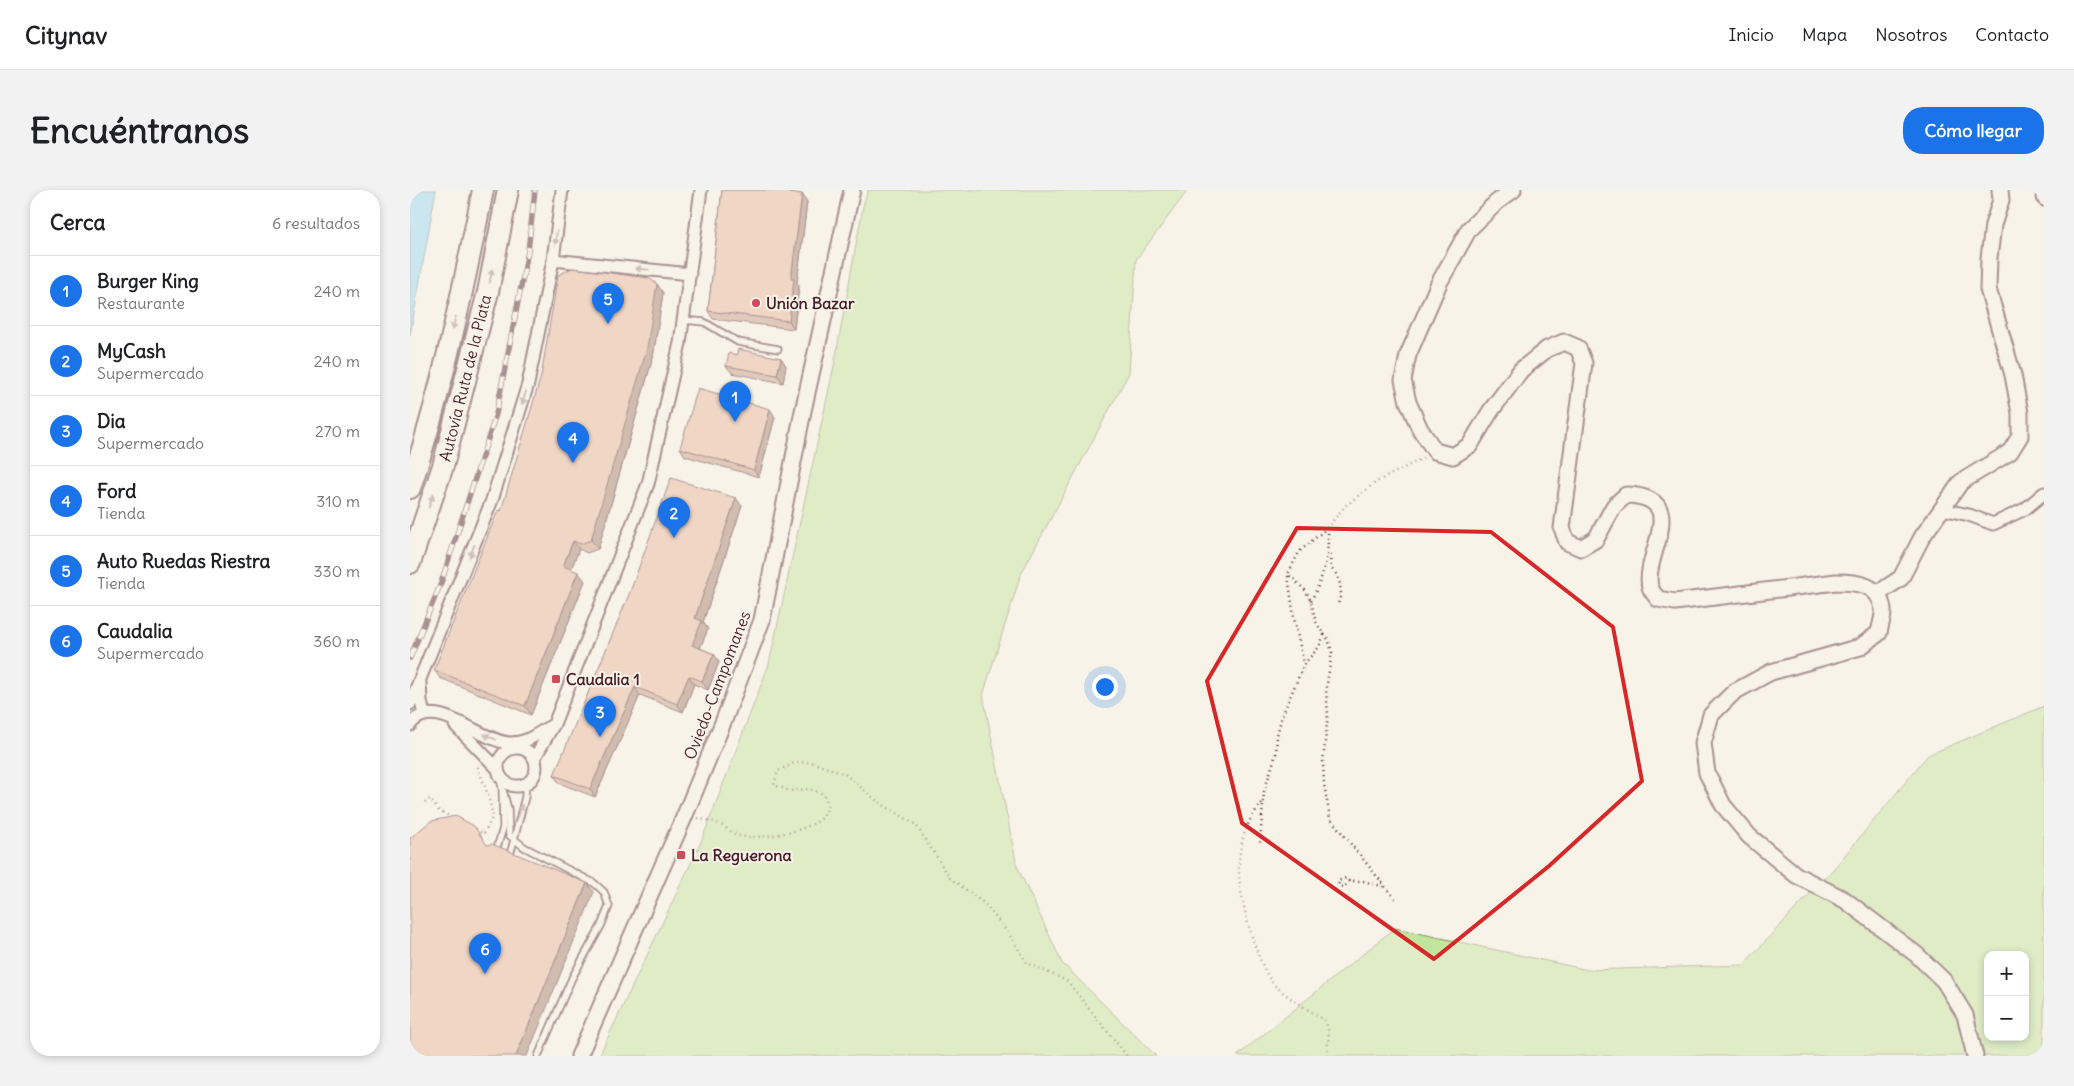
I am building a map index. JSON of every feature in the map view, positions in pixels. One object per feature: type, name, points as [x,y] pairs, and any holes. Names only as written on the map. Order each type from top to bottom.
[{"type":"highway","name":"Autovía Ruta de la Plata","points":[[410,488],[423,450],[462,293],[483,190]]},
{"type":"highway","name":"Autovía Ruta de la Plata","points":[[410,563],[443,466],[488,292],[508,190]]},
{"type":"street","points":[[410,704],[492,500],[528,384],[553,260],[562,190]]},
{"type":"street","points":[[534,759],[554,724],[648,484],[684,320],[701,190]]},
{"type":"street","name":"Oviedo-Campomanes","points":[[579,1056],[724,720],[762,620],[805,401],[852,190]]},
{"type":"street","points":[[1513,190],[1497,202],[1469,229],[1439,283],[1408,355],[1403,380],[1408,402],[1420,429],[1435,451],[1453,456],[1470,445],[1490,412],[1521,370],[1547,350],[1564,342],[1578,348],[1584,363],[1562,528],[1567,542],[1581,548],[1596,539],[1614,506],[1620,500],[1626,495],[1643,495],[1658,508],[1661,526],[1650,571],[1650,587],[1658,599],[1675,602],[1836,582],[1860,582],[1877,594],[1884,611],[1879,633],[1860,647],[1771,672],[1734,692],[1711,715],[1703,743],[1707,773],[1723,806],[1749,836],[1796,875],[1845,900],[1917,954],[1944,981],[1965,1015],[1975,1056]]},
{"type":"street","points":[[1877,594],[1901,578],[1922,537],[1961,482],[2010,452],[2020,436],[2020,413],[2013,375],[1988,289],[1989,258],[1993,225],[2000,200],[2000,190]]},
{"type":"street","points":[[2042,190],[2044,200]]},
{"type":"street","points":[[553,260],[690,274]]},
{"type":"street","points":[[1942,509],[1969,515],[1992,524],[2025,509],[2044,493]]},
{"type":"street","points":[[420,678],[420,693],[424,715]]},
{"type":"street","points":[[410,725],[417,718],[424,715],[438,714],[502,742],[511,743],[533,738],[554,724]]},
{"type":"street","points":[[449,718],[500,777],[510,785],[526,784],[534,775],[536,764],[534,759],[526,750],[515,748],[510,750],[501,758],[500,777]]},
{"type":"lane","points":[[684,320],[704,322],[738,342],[778,349]]},
{"type":"lane","points":[[510,750],[533,738]]},
{"type":"lane","points":[[500,777],[508,809],[509,835],[524,847],[594,883],[604,892],[609,906],[601,926],[572,978],[538,1056]]},
{"type":"lane","points":[[496,851],[503,828],[500,777]]},
{"type":"lane","points":[[510,855],[525,797],[526,784]]},
{"type":"path","points":[[1304,664],[1295,624],[1288,574],[1299,552],[1328,527],[1345,506],[1376,482],[1435,451]]},
{"type":"path","points":[[1328,527],[1331,568],[1337,575],[1340,584],[1341,594],[1338,604]]},
{"type":"path","points":[[1311,601],[1327,563],[1329,548]]},
{"type":"path","points":[[1288,574],[1306,591],[1311,601],[1316,622],[1328,639],[1332,652],[1326,690],[1328,714],[1323,761],[1324,784],[1330,818],[1396,900]]},
{"type":"path","points":[[1260,842],[1264,792],[1276,754],[1277,735],[1282,716],[1304,664],[1323,639],[1322,631]]},
{"type":"path","points":[[471,825],[484,834],[493,816],[484,783],[474,760]]},
{"type":"path","points":[[684,815],[716,822],[740,836],[771,836],[796,830],[814,824],[824,817],[828,804],[824,794],[809,789],[790,791],[774,785],[778,771],[794,763],[811,762],[845,774],[878,801],[916,825],[950,878],[985,904],[1009,934],[1027,963],[1066,980],[1127,1056]]},
{"type":"path","points":[[425,803],[430,799],[438,810],[457,820]]},
{"type":"path","points":[[1263,802],[1255,810],[1247,827],[1238,865],[1245,909],[1256,953],[1273,984],[1324,1020],[1328,1026],[1330,1037],[1327,1056]]},
{"type":"path","points":[[1349,881],[1363,881],[1386,888]]},
{"type":"highlighted area","points":[[1297,528],[1491,532],[1613,627],[1642,781],[1549,866],[1434,959],[1242,823],[1207,681]]},
{"type":"green space","points":[[868,190],[1188,190],[1136,260],[1129,373],[1021,574],[983,695],[1017,866],[1062,963],[1156,1056],[599,1056],[701,842],[769,664],[834,366],[863,206]]},
{"type":"green space","points":[[2044,706],[2044,1056],[1237,1056],[1395,928],[1588,970],[1743,965],[1836,866],[1928,755]]},
{"type":"water","points":[[410,190],[436,190],[410,336]]},
{"type":"building","points":[[722,190],[789,190],[789,193],[802,194],[791,279],[794,279],[789,321],[708,311]]},
{"type":"building","points":[[572,268],[649,278],[657,284],[647,348],[591,540],[581,544],[573,541],[563,566],[578,572],[525,706],[434,670],[498,510],[501,511],[541,376],[558,275]]},
{"type":"building","points":[[738,349],[781,358],[777,375],[726,366],[729,353],[737,355]]},
{"type":"building","points":[[698,388],[770,409],[754,470],[680,448]]},
{"type":"building","points":[[671,478],[736,498],[695,618],[702,621],[692,645],[714,654],[702,681],[689,676],[677,704],[635,687],[590,789],[554,775],[630,592]]},
{"type":"building","points":[[456,816],[474,826],[487,845],[492,844],[587,883],[516,1056],[410,1056],[410,838],[431,821]]},
{"type":"railway","points":[[410,658],[441,583],[496,414],[528,251],[535,190]]},
{"type":"place","name":"Unión Bazar","points":[[756,303]]},
{"type":"place","name":"Auto Ruedas Riestra","points":[[608,324]]},
{"type":"place","name":"Burger King","points":[[735,422]]},
{"type":"place","name":"Ford","points":[[573,463]]},
{"type":"place","name":"MyCash","points":[[674,538]]},
{"type":"place","name":"Caudalia 1","points":[[556,679]]},
{"type":"place","name":"Dia","points":[[600,737]]},
{"type":"place","name":"La Reguerona","points":[[681,855]]},
{"type":"place","name":"Caudalia","points":[[485,974]]}]
